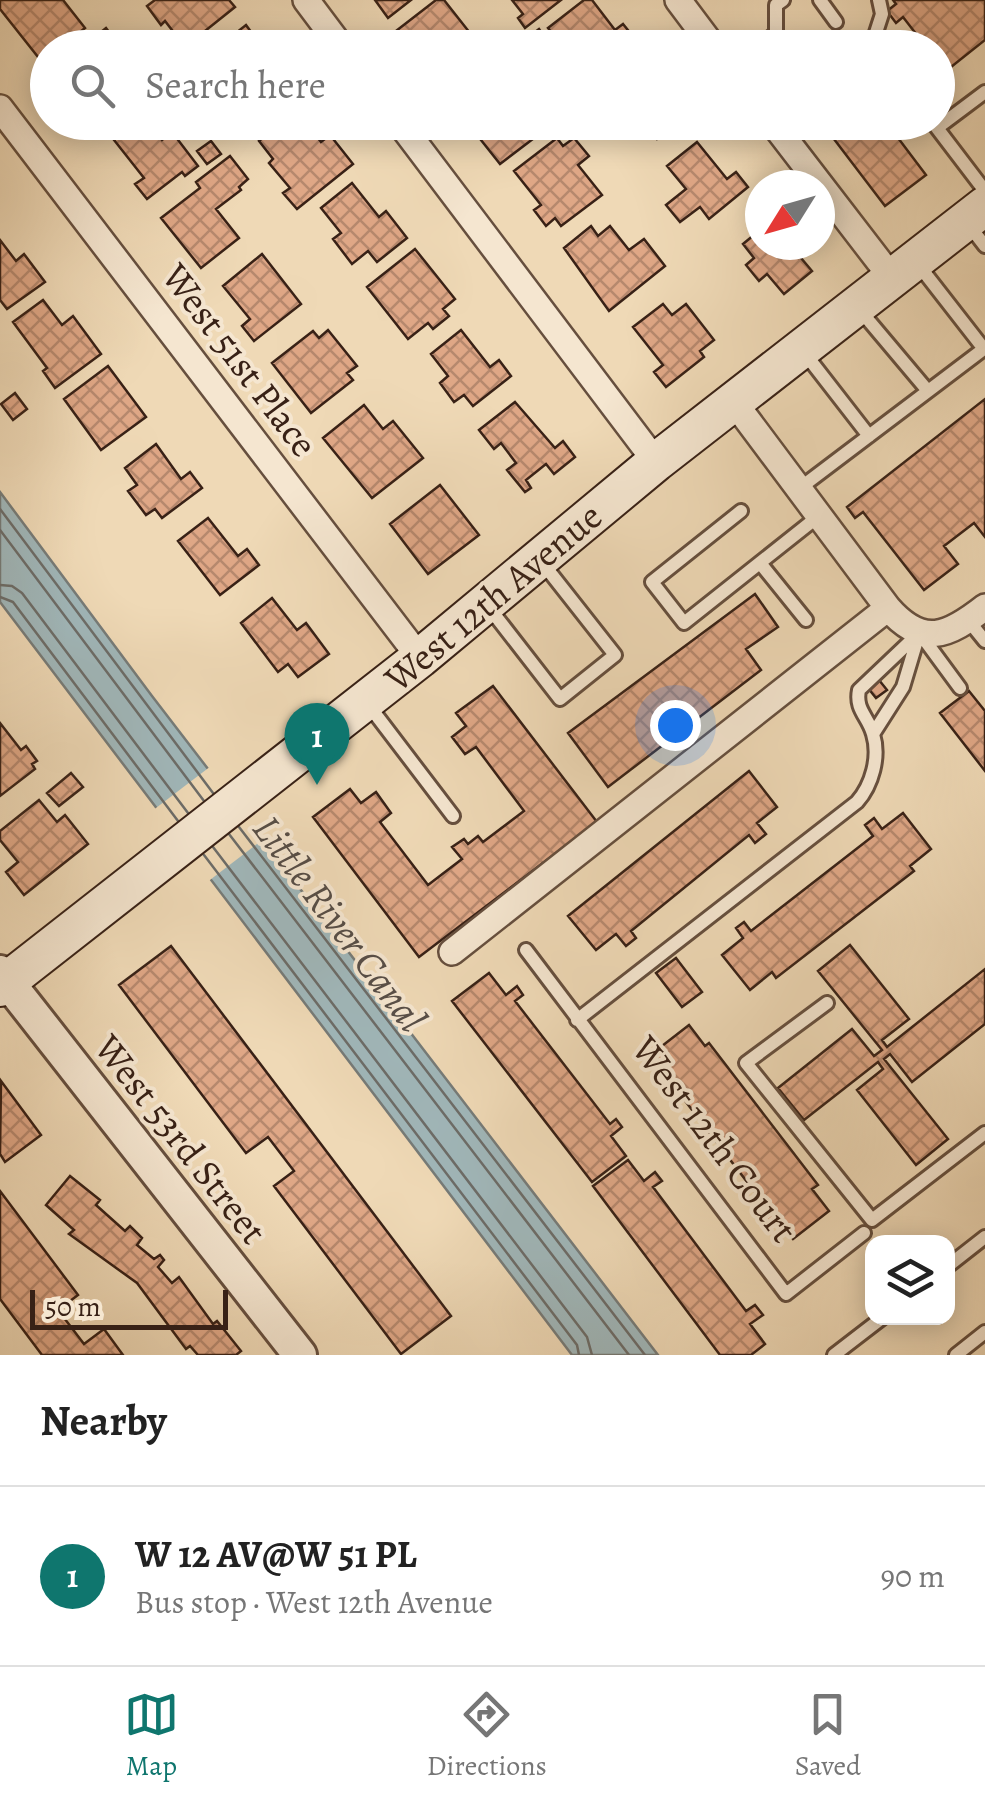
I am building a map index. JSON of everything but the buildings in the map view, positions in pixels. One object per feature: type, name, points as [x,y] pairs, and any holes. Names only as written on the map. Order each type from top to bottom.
[{"type":"main road","name":"West 12th Avenue","points":[[2,980],[250,793],[656,462],[904,269],[980,216]]},
{"type":"street","points":[[306,0],[328,30]]},
{"type":"street","points":[[678,0],[700,30]]},
{"type":"street","name":"West 51st Place","points":[[0,108],[420,658]]},
{"type":"street","points":[[413,140],[656,462]]},
{"type":"street","points":[[788,140],[904,269]]},
{"type":"street","points":[[734,402],[888,608],[906,625],[920,632],[941,633],[977,613]]},
{"type":"street","points":[[452,952],[888,608]]},
{"type":"street","name":"West 53rd Street","points":[[2,980],[300,1355]]},
{"type":"lane","points":[[776,30],[776,6],[783,0]]},
{"type":"lane","points":[[820,0],[836,22]]},
{"type":"lane","points":[[877,30],[882,14],[879,0]]},
{"type":"lane","points":[[955,111],[985,92]]},
{"type":"lane","points":[[942,140],[980,216]]},
{"type":"lane","points":[[800,488],[984,349],[904,269]]},
{"type":"lane","points":[[857,306],[928,392]]},
{"type":"lane","points":[[801,349],[869,436]]},
{"type":"lane","points":[[741,511],[652,582],[684,623],[820,515]]},
{"type":"lane","points":[[486,603],[560,699],[615,655],[539,559]]},
{"type":"lane","points":[[760,562],[806,620]]},
{"type":"lane","points":[[977,613],[985,641]]},
{"type":"lane","points":[[920,632],[960,688]]},
{"type":"lane","points":[[577,1020],[857,802],[872,776],[873,734],[903,687],[920,632]]},
{"type":"lane","points":[[873,734],[858,709],[859,690],[920,632]]},
{"type":"lane","points":[[366,701],[454,816]]},
{"type":"lane","name":"West 12th Court","points":[[526,950],[786,1294],[864,1233]]},
{"type":"lane","points":[[827,1002],[746,1063],[872,1220],[985,1133]]},
{"type":"lane","points":[[955,1261],[985,1237]]},
{"type":"lane","points":[[842,1353],[874,1325]]},
{"type":"lane","points":[[956,1355],[985,1332]]},
{"type":"water","points":[[0,492],[658,1355],[572,1355],[0,602]]},
{"type":"pier","points":[[211,766],[266,837],[206,883],[152,811]]},
{"type":"place","name":"W 12 AV@W 51 PL","points":[[317,785]]},
{"type":"water label","name":"Little River Canal","points":[[340,923]]}]
